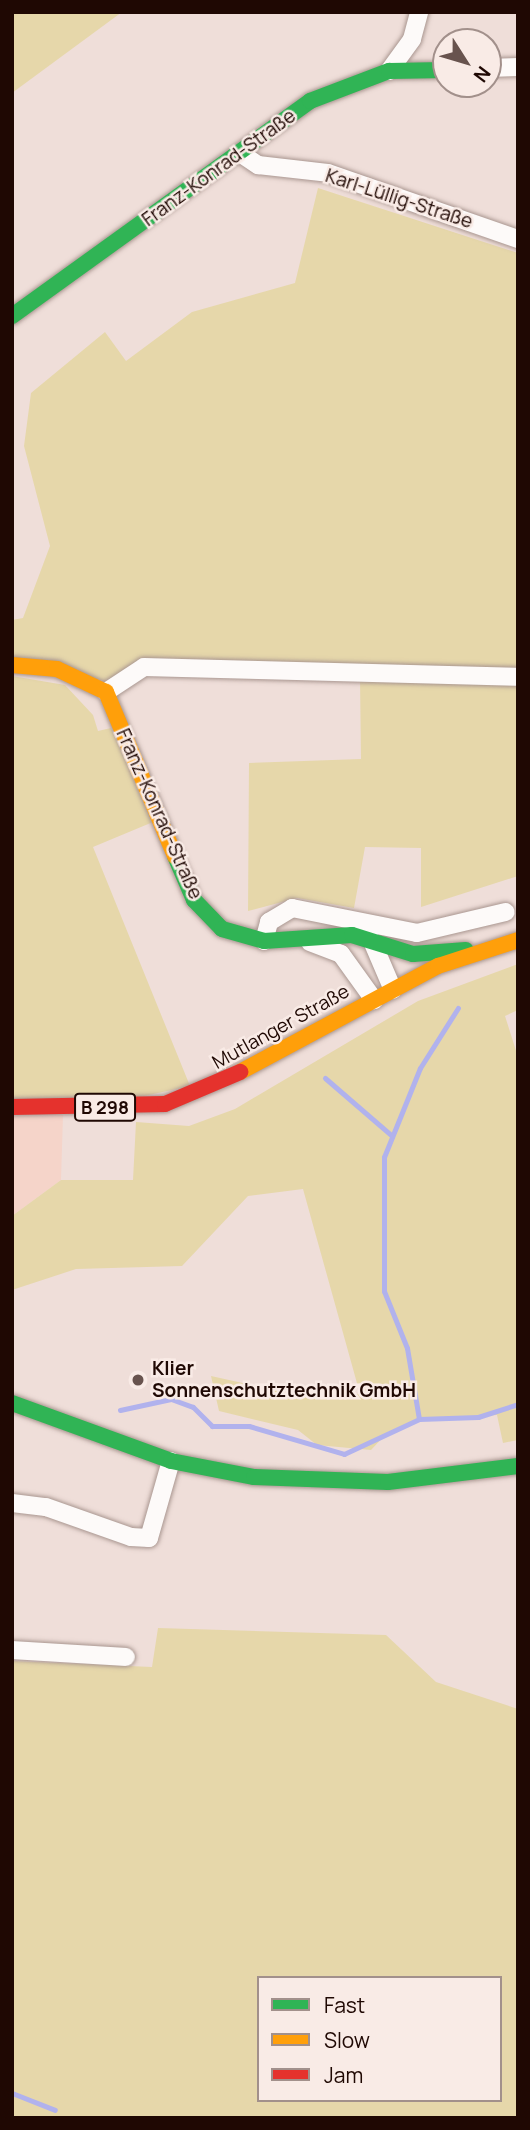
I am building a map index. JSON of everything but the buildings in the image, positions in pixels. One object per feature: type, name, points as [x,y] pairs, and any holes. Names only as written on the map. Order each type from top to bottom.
[{"type":"street","points":[[389,71],[412,38],[419,12]]},
{"type":"street","name":"Franz-Konrad-Straße","points":[[12,316],[310,101],[389,71],[432,69]]},
{"type":"street","name":"Karl-Lüllig-Straße","points":[[240,153],[258,165],[328,173],[518,239]]},
{"type":"street","points":[[12,665],[57,669],[106,692],[144,667],[518,677]]},
{"type":"street","name":"Franz-Konrad-Straße","points":[[106,692],[194,900],[222,929],[264,941],[328,934],[372,941],[413,954],[475,950]]},
{"type":"street","points":[[264,941],[269,922],[292,908],[417,933],[506,912]]},
{"type":"street","name":"Franz-Konrad-Straße","points":[[296,939],[341,954],[374,1000]]},
{"type":"street","name":"Mutlanger Straße","points":[[12,1107],[165,1104],[263,1065],[374,1000],[475,950],[518,940]]},
{"type":"street","points":[[372,941],[393,990]]},
{"type":"street","points":[[12,1403],[171,1461],[254,1477],[345,1483],[518,1466]]},
{"type":"street","points":[[12,1503],[46,1507],[131,1537],[149,1538],[171,1461]]},
{"type":"street","points":[[12,1650],[126,1657]]},
{"type":"shaded area","points":[[12,12],[122,12],[12,93]]},
{"type":"shaded area","points":[[318,188],[518,253],[518,672],[134,668],[105,681],[12,657],[12,620],[23,618],[50,546],[24,446],[31,393],[105,332],[126,361],[192,312],[295,283]]},
{"type":"shaded area","points":[[12,676],[65,685],[93,715],[98,731],[111,728],[153,822],[93,847],[190,1086],[126,1100],[12,1099]]},
{"type":"shaded area","points":[[360,678],[518,683],[518,876],[421,907],[421,848],[365,847],[354,908],[297,898],[248,911],[249,763],[361,759]]},
{"type":"shaded area","points":[[518,964],[518,1010],[505,1016],[518,1057],[518,1440],[503,1443],[497,1415],[419,1419],[388,1432],[371,1450],[317,1445],[298,1430],[219,1411],[211,1376],[306,1397],[360,1394],[303,1189],[248,1196],[182,1266],[76,1269],[12,1290],[12,1216],[61,1180],[133,1180],[136,1122],[189,1126],[235,1109],[418,1001]]},
{"type":"shaded area","points":[[63,1115],[61,1180],[12,1216],[12,1116]]},
{"type":"shaded area","points":[[158,1628],[386,1635],[436,1682],[518,1709],[518,2118],[12,2118],[12,1661],[152,1667]]},
{"type":"waterway","points":[[419,1419],[407,1348],[384,1291],[384,1157],[420,1068],[458,1008]]},
{"type":"waterway","points":[[325,1078],[391,1135]]},
{"type":"waterway","points":[[120,1410],[171,1399],[193,1407],[212,1426],[249,1426],[344,1454],[419,1419],[478,1417],[518,1404]]},
{"type":"waterway","points":[[12,2093],[55,2110]]},
{"type":"traffic: fast","points":[[12,316],[310,101],[389,71],[432,70]]},
{"type":"traffic: fast","points":[[175,856],[194,900],[222,929],[264,941],[352,935],[413,954],[466,950]]},
{"type":"traffic: fast","points":[[12,1403],[171,1461],[254,1477],[388,1482],[518,1466]]},
{"type":"traffic: slow","points":[[12,665],[57,669],[106,692],[175,856]]},
{"type":"traffic: slow","points":[[240,1072],[438,966],[518,940]]},
{"type":"traffic: jam","points":[[12,1107],[165,1104],[240,1072]]},
{"type":"place","name":"Klier Sonnenschutztechnik GmbH","points":[[138,1380]]}]
